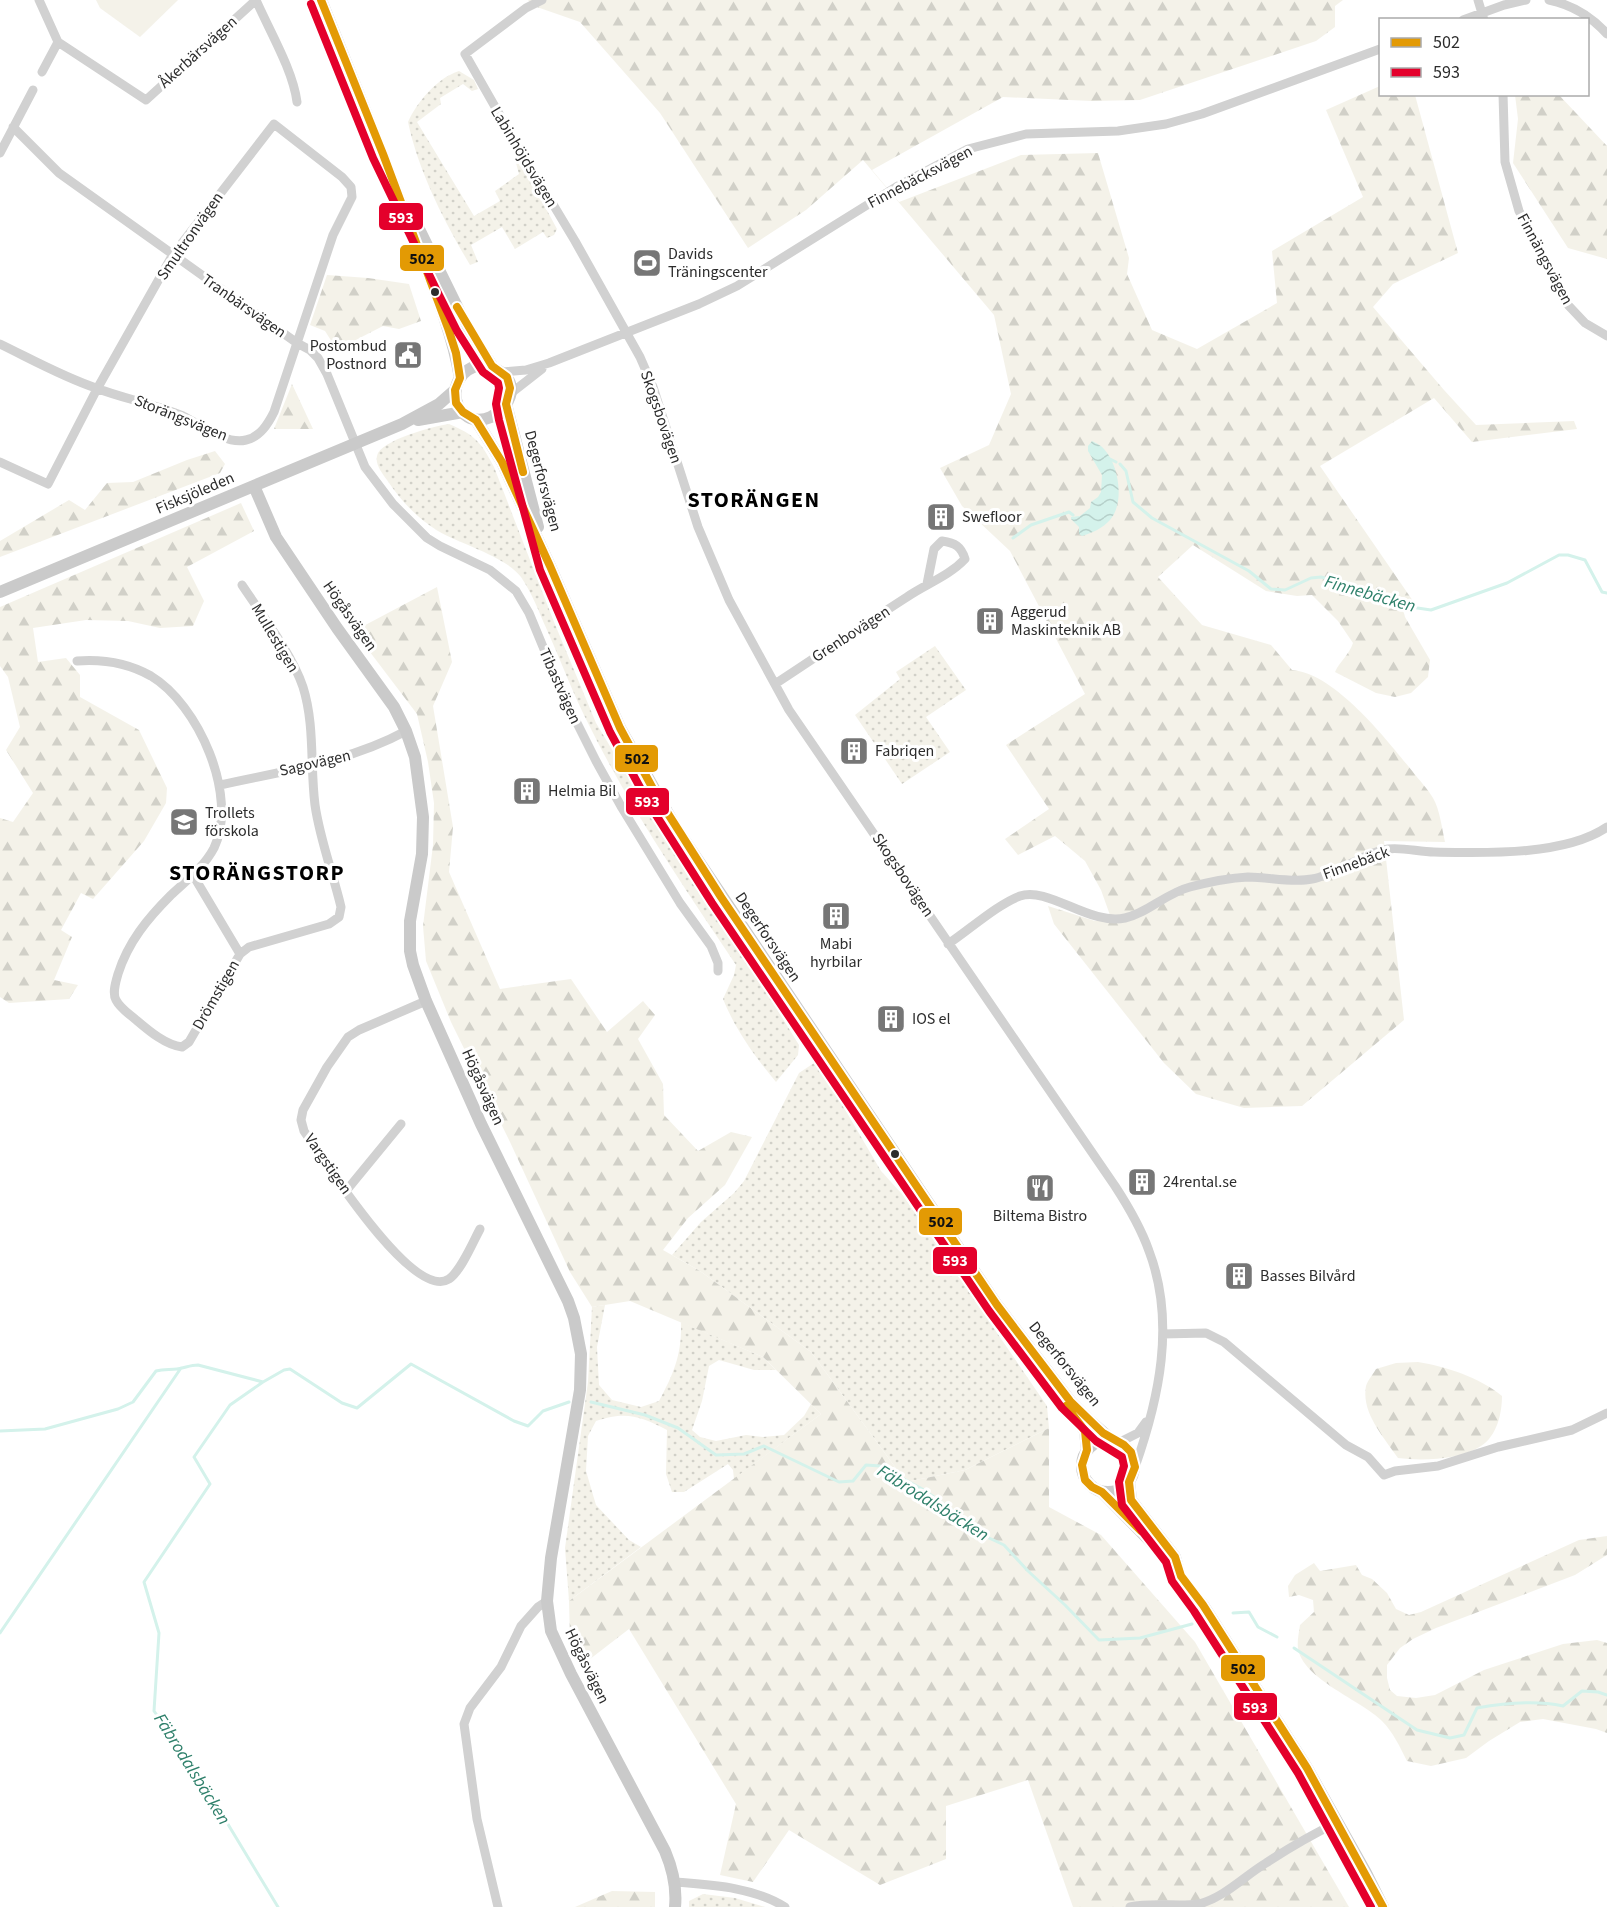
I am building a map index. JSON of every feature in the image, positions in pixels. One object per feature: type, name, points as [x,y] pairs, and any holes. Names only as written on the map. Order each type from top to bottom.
[{"type":"main road","points":[[321,0],[383,154],[448,328],[456,354],[456,403],[463,412],[476,420],[496,415],[508,399],[509,383],[466,325],[383,154]]},
{"type":"main road","points":[[457,384],[473,366],[480,364],[498,369]]},
{"type":"main road","name":"Fisksjöleden","points":[[0,592],[402,424],[439,404],[457,384]]},
{"type":"main road","name":"Degerforsvägen","points":[[508,399],[530,499],[550,566]]},
{"type":"main road","name":"Fisksjöleden","points":[[402,424],[463,412]]},
{"type":"main road","name":"Degerforsvägen","points":[[476,420],[502,462],[550,566],[620,729],[669,817],[998,1305],[1070,1401],[1089,1420],[1116,1441]]},
{"type":"main road","name":"Högåsvägen","points":[[254,486],[276,537],[394,707],[416,756],[423,834],[412,905],[410,944],[413,965],[426,1001],[501,1166],[568,1301],[579,1338],[580,1390],[551,1558],[547,1601],[551,1631],[596,1723],[665,1851],[675,1882]]},
{"type":"main road","name":"Degerforsvägen","points":[[998,1305],[1035,1366],[1081,1423],[1085,1431],[1087,1450]]},
{"type":"main road","points":[[1181,1576],[1175,1557],[1131,1500],[1129,1482],[1135,1467],[1131,1452],[1116,1441],[1099,1441],[1087,1450],[1082,1459],[1083,1475],[1092,1487],[1102,1492],[1136,1526],[1181,1576],[1203,1605],[1307,1768],[1383,1907]]},
{"type":"main road","points":[[1102,1492],[1117,1491],[1129,1482]]},
{"type":"main road","points":[[675,1882],[675,1907]]},
{"type":"street","points":[[39,0],[58,42],[42,72]]},
{"type":"street","points":[[256,0],[293,83],[297,102]]},
{"type":"street","name":"Åkerbärsvägen","points":[[58,42],[146,100],[256,0]]},
{"type":"street","points":[[524,4],[542,0]]},
{"type":"street","points":[[1478,0],[1483,16],[1504,5],[1526,0]]},
{"type":"street","points":[[1549,0],[1576,8],[1607,34]]},
{"type":"street","name":"Labinhöjdsvägen","points":[[524,4],[465,54],[575,241],[625,333]]},
{"type":"street","name":"Finnebäcksvägen","points":[[498,369],[526,370],[554,361],[699,304],[737,286],[896,186],[968,149],[1026,134],[1118,131],[1179,121],[1379,49]]},
{"type":"street","points":[[0,153],[33,90]]},
{"type":"street","name":"Finnängsvägen","points":[[1503,96],[1505,162],[1519,211],[1568,305],[1585,323],[1607,336]]},
{"type":"street","name":"Smultronvägen","points":[[0,462],[48,484],[97,389],[172,256],[274,124],[342,177],[351,187],[352,197]]},
{"type":"street","name":"Tranbärsvägen","points":[[13,127],[59,173],[172,256],[310,350],[318,358],[327,374],[355,445]]},
{"type":"street","name":"Storängsvägen","points":[[0,344],[97,389],[176,413],[218,435],[246,440],[268,425],[274,412],[333,235],[352,197]]},
{"type":"street","name":"Skogsbovägen","points":[[625,333],[640,357],[652,384],[688,501],[729,600],[775,684],[824,763],[1115,1186],[1131,1212],[1150,1252],[1158,1287],[1163,1351],[1151,1412],[1135,1467]]},
{"type":"street","name":"Finnebäcksvägen","points":[[508,399],[533,374],[554,361]]},
{"type":"street","name":"Tibastvägen","points":[[355,445],[365,467],[377,485],[412,525],[440,546],[490,570],[516,591],[529,613],[563,695],[596,761],[622,808],[681,903],[711,946],[718,963],[718,971]]},
{"type":"street","name":"Grenbovägen","points":[[775,684],[927,584],[957,568],[965,559],[962,550],[953,542],[942,541],[934,549],[927,584]]},
{"type":"street","name":"Mullestigen","points":[[242,585],[298,674],[306,704],[317,820],[341,907],[339,917]]},
{"type":"street","name":"Drömstigen","points":[[76,661],[110,661],[132,667],[165,686],[183,705],[197,727],[220,785],[221,823],[210,855],[149,918],[138,933],[117,977],[114,992],[116,1000],[148,1030],[174,1046],[182,1047],[189,1042],[240,954],[249,947],[329,924],[339,917]]},
{"type":"street","name":"Sagovägen","points":[[220,785],[355,754],[382,744],[406,731]]},
{"type":"street","name":"Finnebäck","points":[[948,944],[1008,902],[1029,894],[1113,920],[1126,918],[1188,887],[1225,879],[1250,877],[1311,879],[1389,849],[1471,853],[1529,850],[1587,838],[1607,827]]},
{"type":"street","name":"Drömstigen","points":[[193,875],[240,954]]},
{"type":"street","name":"Vargstigen","points":[[426,1001],[359,1030],[348,1038],[327,1067],[303,1110],[301,1120],[304,1131],[388,1245],[404,1262],[432,1281],[441,1282],[449,1279],[455,1273],[480,1229]]},
{"type":"street","points":[[346,1191],[401,1124]]},
{"type":"street","points":[[1163,1334],[1206,1333],[1224,1342],[1253,1364],[1346,1445],[1368,1457],[1384,1474],[1438,1466],[1498,1447],[1572,1430],[1607,1413]]},
{"type":"street","name":"Skogsbovägen","points":[[1116,1441],[1138,1432],[1151,1412]]},
{"type":"street","points":[[498,1907],[479,1829],[465,1724],[470,1707],[501,1667],[521,1626],[538,1607],[547,1601]]},
{"type":"street","points":[[1130,1907],[1139,1905],[1187,1906],[1211,1900],[1266,1863],[1338,1822]]},
{"type":"street","points":[[675,1882],[763,1895],[785,1907]]},
{"type":"green space","points":[[96,0],[178,0],[140,37],[100,8]]},
{"type":"green space","points":[[528,0],[1343,0],[1335,6],[1335,27],[1316,41],[1140,100],[1091,101],[1003,97],[872,170],[899,202],[1021,155],[1098,153],[1129,258],[1127,274],[1152,330],[1197,349],[1277,303],[1272,251],[1363,197],[1326,110],[1379,86],[1379,96],[1415,96],[1458,253],[1393,284],[1373,307],[1476,425],[1574,421],[1577,429],[1472,442],[1434,398],[1320,466],[1413,601],[1402,605],[1405,617],[1430,660],[1428,677],[1411,693],[1395,697],[1376,693],[1335,672],[1353,643],[1338,621],[1312,595],[1297,596],[1266,591],[1193,545],[1158,577],[1202,625],[1271,645],[1292,670],[1308,674],[1342,695],[1375,726],[1389,743],[1433,798],[1439,814],[1445,842],[1384,841],[1404,1020],[1302,1106],[1244,1108],[1196,1094],[1164,1063],[1054,924],[1048,906],[1095,921],[1111,918],[1101,890],[1085,861],[1055,836],[1018,855],[1005,839],[1049,809],[1006,745],[1085,694],[1010,551],[962,506],[940,468],[989,445],[1011,394],[994,315],[863,160],[806,210],[748,248],[660,113],[580,22],[534,6]]},
{"type":"green space","points":[[459,71],[474,80],[478,89],[472,91],[463,84],[440,98],[441,104],[417,122],[474,216],[500,201],[495,191],[519,174],[516,163],[521,162],[557,229],[554,235],[547,238],[543,232],[515,249],[502,227],[471,245],[478,262],[470,265],[433,196],[408,122],[417,107],[436,85]]},
{"type":"green space","points":[[1515,96],[1560,96],[1607,146],[1607,259],[1568,248],[1513,163],[1518,119]]},
{"type":"green space","points":[[327,275],[409,284],[421,321],[399,329],[383,326],[348,344],[332,342],[325,331],[310,325]]},
{"type":"green space","points":[[292,384],[313,429],[274,429]]},
{"type":"green space","points":[[449,424],[476,440],[494,467],[596,723],[675,854],[722,920],[799,1045],[798,1055],[776,1082],[746,1042],[723,999],[736,965],[659,848],[605,757],[521,577],[504,563],[447,536],[423,521],[398,495],[379,468],[377,456],[380,450],[397,439]]},
{"type":"green space","points":[[215,451],[225,464],[220,473],[0,557],[0,541],[69,500],[85,510],[107,483],[133,482]]},
{"type":"green space","points":[[241,503],[254,531],[187,567],[204,601],[193,626],[160,628],[128,621],[86,620],[33,628],[38,662],[66,658],[80,675],[80,697],[139,730],[167,788],[166,803],[144,841],[93,899],[81,893],[61,930],[72,937],[54,980],[78,985],[69,999],[9,1003],[0,997],[0,818],[13,822],[33,793],[6,750],[20,727],[8,677],[0,666],[0,607]]},
{"type":"green space","points":[[437,587],[452,662],[433,706],[453,827],[449,872],[500,989],[571,979],[607,1032],[643,1001],[655,1015],[638,1039],[663,1084],[664,1115],[698,1151],[731,1132],[752,1137],[725,1185],[688,1218],[663,1250],[700,1271],[811,1352],[906,1482],[965,1470],[1049,1428],[1049,1507],[1101,1535],[1195,1642],[1349,1907],[1073,1907],[1028,1780],[946,1806],[946,1859],[880,1885],[789,1830],[753,1882],[720,1875],[736,1804],[629,1629],[581,1666],[570,1638],[569,1601],[821,1414],[763,1357],[630,1301],[592,1307],[570,1272],[451,1022],[426,961],[423,926],[433,845],[434,803],[417,714],[354,631]]},
{"type":"green space","points":[[935,646],[966,690],[926,717],[950,752],[902,784],[855,715],[900,679],[896,672]]},
{"type":"green space","points":[[814,1063],[826,1077],[881,1171],[902,1194],[1047,1406],[1049,1428],[965,1470],[906,1482],[811,1352],[700,1271],[672,1255],[701,1222],[744,1181],[799,1073]]},
{"type":"green space","points":[[605,1305],[597,1347],[599,1385],[612,1400],[641,1407],[659,1401],[676,1363],[681,1322],[763,1357],[776,1370],[754,1370],[719,1360],[709,1366],[702,1401],[692,1430],[700,1437],[716,1441],[746,1435],[763,1437],[784,1435],[804,1416],[811,1404],[821,1414],[734,1479],[733,1470],[728,1464],[684,1492],[672,1492],[666,1474],[667,1430],[633,1416],[616,1416],[596,1421],[588,1436],[586,1471],[596,1505],[629,1540],[641,1547],[569,1601],[565,1548],[588,1382],[592,1307]]},
{"type":"green space","points":[[1418,1362],[1462,1374],[1483,1383],[1502,1396],[1498,1424],[1481,1446],[1452,1457],[1398,1458],[1370,1415],[1365,1396],[1366,1386],[1376,1369],[1396,1363]]},
{"type":"green space","points":[[1607,1536],[1607,1555],[1575,1575],[1413,1639],[1400,1648],[1387,1665],[1387,1678],[1390,1690],[1397,1696],[1416,1698],[1435,1695],[1484,1670],[1563,1644],[1597,1640],[1607,1643],[1607,1733],[1543,1719],[1520,1722],[1466,1758],[1431,1766],[1407,1761],[1393,1735],[1382,1721],[1321,1679],[1302,1659],[1298,1648],[1300,1625],[1314,1612],[1313,1600],[1299,1595],[1289,1597],[1288,1586],[1295,1575],[1314,1563],[1320,1571],[1356,1565],[1362,1575],[1372,1579],[1387,1593],[1396,1609],[1409,1615],[1421,1612],[1579,1540]]},
{"type":"green space","points":[[612,1891],[655,1892],[655,1907],[575,1907]]},
{"type":"green space","points":[[703,1894],[735,1898],[765,1907],[689,1907],[689,1901]]},
{"type":"water","points":[[1092,441],[1102,447],[1113,464],[1118,484],[1118,504],[1110,520],[1097,530],[1082,536],[1079,534],[1079,527],[1071,517],[1080,516],[1090,508],[1091,502],[1101,492],[1102,475],[1088,451],[1088,446]]},
{"type":"waterway","name":"Finnebäcken","points":[[1110,459],[1116,462]]},
{"type":"waterway","name":"Finnebäcken","points":[[1120,464],[1126,471],[1133,502],[1152,518],[1249,571],[1271,589],[1285,590],[1311,578],[1321,577],[1349,585],[1397,605],[1431,610],[1507,583],[1559,555],[1568,555],[1585,560],[1602,592],[1607,593]]},
{"type":"waterway","points":[[1013,538],[1031,525],[1069,512],[1073,515]]},
{"type":"waterway","name":"Fäbrodalsbäcken","points":[[278,1907],[194,1768],[154,1711],[159,1633],[144,1582],[210,1484],[194,1457],[230,1405],[263,1382],[290,1369],[342,1403],[357,1408],[411,1364],[514,1421],[528,1426],[543,1411],[569,1402]]},
{"type":"waterway","points":[[0,1431],[45,1429],[118,1409],[133,1402],[159,1370],[198,1365],[263,1382]]},
{"type":"waterway","points":[[0,1633],[181,1368]]},
{"type":"waterway","name":"Fäbrodalsbäcken","points":[[591,1402],[645,1415],[678,1428],[716,1455],[744,1454],[764,1446],[839,1482],[853,1481],[866,1465],[880,1466],[924,1490],[952,1510],[972,1530],[1004,1545],[1099,1640],[1140,1638],[1192,1624]]},
{"type":"waterway","name":"Fäbrodalsbäcken","points":[[1233,1613],[1249,1612],[1258,1627],[1277,1637]]},
{"type":"waterway","name":"Fäbrodalsbäcken","points":[[1294,1648],[1417,1730],[1450,1738],[1464,1735],[1477,1708],[1520,1703],[1563,1706],[1582,1691],[1607,1695]]},
{"type":"transit line","name":"502","points":[[321,0],[383,154],[448,328],[456,353],[460,378],[455,390],[456,403],[463,412],[476,420],[502,462],[620,728],[658,798],[721,897],[997,1305],[1070,1401],[1103,1433],[1124,1445],[1131,1452],[1135,1467],[1129,1482],[1131,1500],[1175,1557],[1181,1576],[1203,1605],[1307,1768],[1383,1907]]},
{"type":"transit line","name":"593","points":[[311,4],[373,158],[436,289],[457,331],[483,372],[498,383],[496,404],[499,420],[540,570],[610,732],[649,804],[712,903],[989,1311],[1062,1408],[1096,1441],[1122,1457],[1124,1466],[1119,1482],[1122,1505],[1166,1562],[1172,1581],[1194,1611],[1298,1773],[1371,1907]]},
{"type":"transit line","name":"502","points":[[457,307],[492,366],[507,377],[510,388],[506,404],[523,472]]},
{"type":"transit line","name":"502","points":[[1066,1406],[1085,1431],[1087,1450],[1082,1465],[1085,1480],[1102,1492],[1141,1531]]},
{"type":"place","name":"Davids Träningscenter","points":[[647,263]]},
{"type":"place","name":"Postombud Postnord","points":[[408,355]]},
{"type":"place","name":"Swefloor","points":[[941,517]]},
{"type":"place","name":"Aggerud Maskinteknik AB","points":[[990,621]]},
{"type":"place","name":"Fabriqen","points":[[854,751]]},
{"type":"place","name":"Helmia Bil","points":[[527,791]]},
{"type":"place","name":"Trollets förskola","points":[[184,822]]},
{"type":"place","name":"Mabi hyrbilar","points":[[836,916]]},
{"type":"place","name":"IOS el","points":[[891,1019]]},
{"type":"place","name":"24rental.se","points":[[1142,1182]]},
{"type":"place","name":"Biltema Bistro","points":[[1040,1188]]},
{"type":"place","name":"Basses Bilvård","points":[[1239,1276]]},
{"type":"district","name":"STORÄNGEN","points":[[754,500]]},
{"type":"district","name":"STORÄNGSTORP","points":[[257,873]]}]
